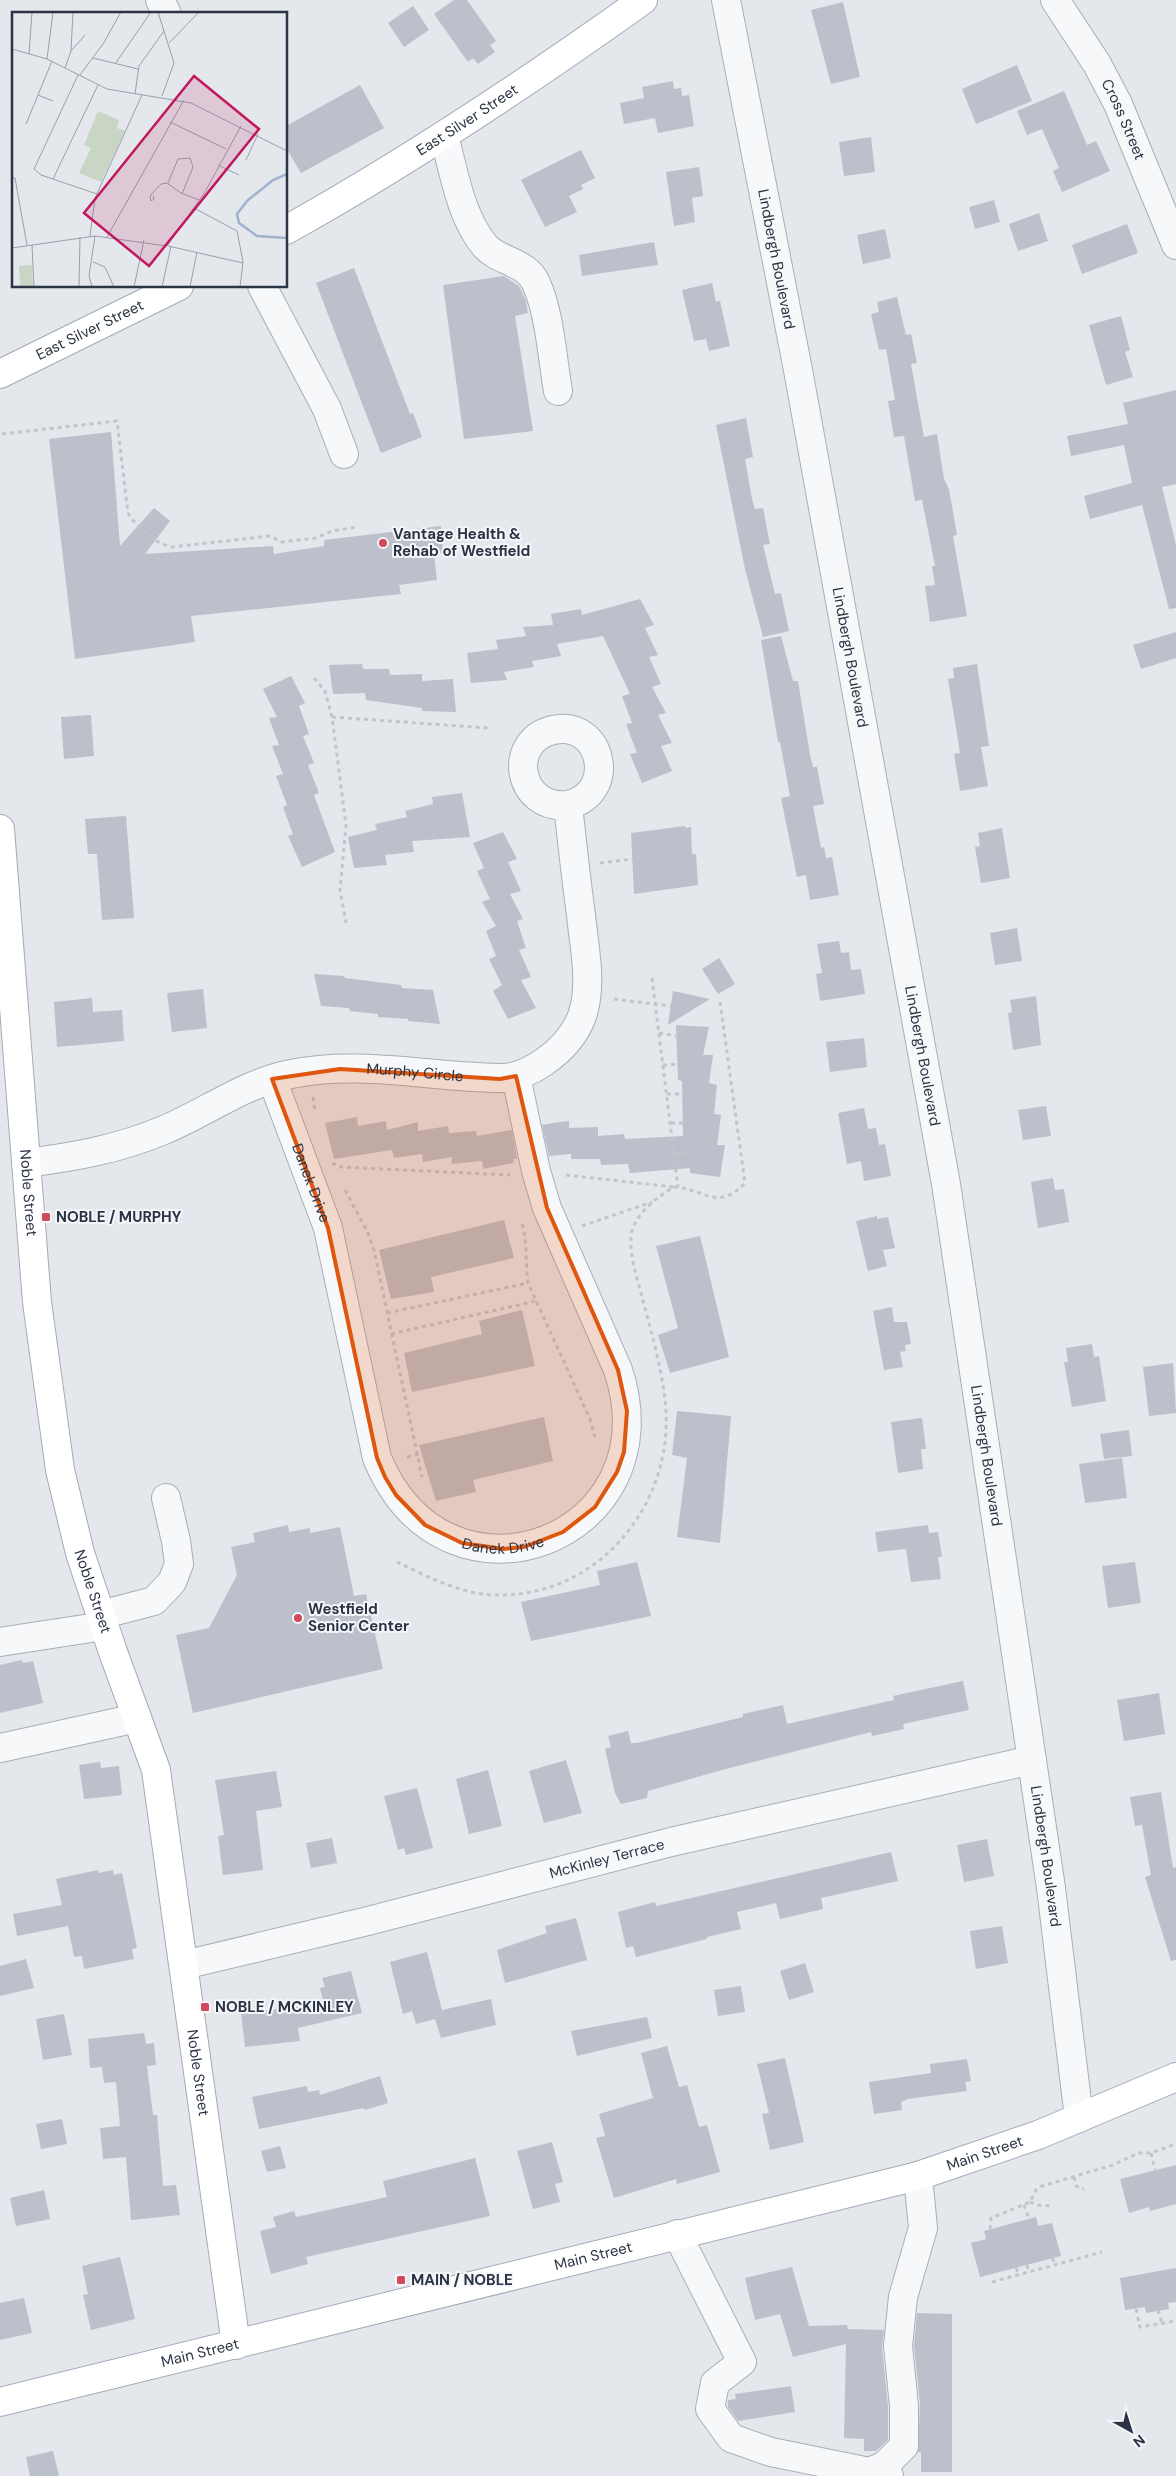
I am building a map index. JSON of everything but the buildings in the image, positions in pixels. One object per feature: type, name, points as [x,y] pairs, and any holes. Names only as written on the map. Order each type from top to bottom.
[{"type":"main road","name":"East Silver Street","points":[[288,229],[358,190],[444,136],[643,0]]},
{"type":"main road","name":"East Silver Street","points":[[0,374],[175,288]]},
{"type":"main road","name":"Noble Street","points":[[0,829],[8,1042],[26,1163],[38,1302],[60,1470],[80,1553],[156,1770],[236,2345]]},
{"type":"main road","name":"Main Street","points":[[0,2402],[918,2176],[1008,2146],[1176,2077]]},
{"type":"street","points":[[160,0],[166,12]]},
{"type":"street","name":"Lindbergh Boulevard","points":[[726,0],[798,370],[946,1184],[1051,1888],[1079,2118]]},
{"type":"street","name":"Cross Street","points":[[1055,0],[1097,64],[1118,104],[1176,245]]},
{"type":"street","points":[[444,136],[468,220],[485,247],[504,259],[524,268],[536,281],[543,304],[558,391]]},
{"type":"street","points":[[263,288],[327,409],[344,454]]},
{"type":"street","name":"Murphy Circle","points":[[26,1163],[79,1156],[126,1145],[165,1130],[239,1092],[272,1079],[305,1071],[340,1069],[500,1079],[533,1070],[559,1050],[573,1034],[582,1016],[586,997],[586,962],[568,805]]},
{"type":"street","name":"Danek Drive","points":[[272,1079],[328,1228],[377,1458],[385,1477],[409,1511],[425,1525],[462,1543],[482,1548],[524,1547],[562,1532],[595,1507],[617,1472],[624,1452],[628,1410],[618,1370],[556,1231],[536,1171],[516,1076]]},
{"type":"street","points":[[0,1642],[102,1620],[159,1598],[177,1574],[179,1564],[176,1541],[166,1498]]},
{"type":"street","points":[[0,1748],[137,1718]]},
{"type":"street","name":"McKinley Terrace","points":[[184,1965],[368,1921],[671,1842],[1032,1760]]},
{"type":"street","points":[[677,2234],[742,2362],[715,2383],[710,2409],[731,2438],[771,2452],[879,2474],[884,2466],[904,2446],[898,2346],[902,2297],[923,2228],[918,2176]]},
{"type":"path","points":[[2,434],[118,421],[128,513],[134,523],[164,545],[172,547],[270,536],[282,542],[316,538],[332,531],[357,527]]},
{"type":"path","points":[[314,678],[325,691],[332,717],[346,825],[340,890],[346,924]]},
{"type":"path","points":[[332,717],[488,728]]},
{"type":"path","points":[[599,863],[633,859]]},
{"type":"path","points":[[652,978],[678,1187],[724,1199],[735,1194],[745,1183],[720,1002]]},
{"type":"path","points":[[614,999],[671,1006]]},
{"type":"path","points":[[659,1033],[676,1036]]},
{"type":"path","points":[[663,1065],[677,1064]]},
{"type":"path","points":[[312,1094],[316,1121]]},
{"type":"path","points":[[667,1094],[682,1094]]},
{"type":"path","points":[[670,1124],[686,1123]]},
{"type":"path","points":[[674,1154],[691,1152]]},
{"type":"path","points":[[335,1172],[331,1163],[341,1166],[518,1175]]},
{"type":"path","points":[[560,1174],[674,1187]]},
{"type":"path","points":[[509,1175],[511,1183]]},
{"type":"path","points":[[344,1188],[374,1250],[425,1486]]},
{"type":"path","points":[[556,1231],[606,1219],[653,1202]]},
{"type":"path","points":[[521,1218],[526,1237],[528,1283],[590,1419],[595,1440]]},
{"type":"path","points":[[387,1313],[528,1283]]},
{"type":"path","points":[[391,1334],[536,1300]]},
{"type":"path","points":[[990,2229],[991,2218],[1024,2206],[1030,2202],[1036,2190],[1113,2165],[1138,2153],[1151,2153],[1176,2144]]},
{"type":"path","points":[[1151,2153],[1155,2170]]},
{"type":"path","points":[[1074,2177],[1076,2186],[1084,2189]]},
{"type":"path","points":[[1030,2202],[1038,2206],[1051,2206]]},
{"type":"path","points":[[1024,2206],[1029,2219]]},
{"type":"path","points":[[992,2282],[1102,2252]]},
{"type":"path","points":[[1052,2258],[1054,2265]]},
{"type":"path","points":[[1027,2265],[1029,2272]]},
{"type":"path","points":[[1016,2268],[1019,2275]]},
{"type":"path","points":[[1136,2309],[1140,2327],[1176,2321]]},
{"type":"path","points":[[1158,2310],[1162,2323]]},
{"type":"highlighted area","points":[[340,1069],[500,1079],[516,1076],[547,1208],[618,1370],[627,1411],[624,1452],[617,1472],[595,1507],[563,1532],[524,1547],[503,1549],[462,1543],[425,1525],[396,1495],[385,1477],[377,1458],[328,1228],[272,1079]]},
{"type":"place","name":"Vantage Health & Rehab of Westfield","points":[[383,543]]},
{"type":"place","name":"NOBLE / MURPHY","points":[[46,1217]]},
{"type":"place","name":"Westfield Senior Center","points":[[298,1618]]},
{"type":"place","name":"NOBLE / MCKINLEY","points":[[205,2007]]},
{"type":"place","name":"MAIN / NOBLE","points":[[401,2280]]}]
